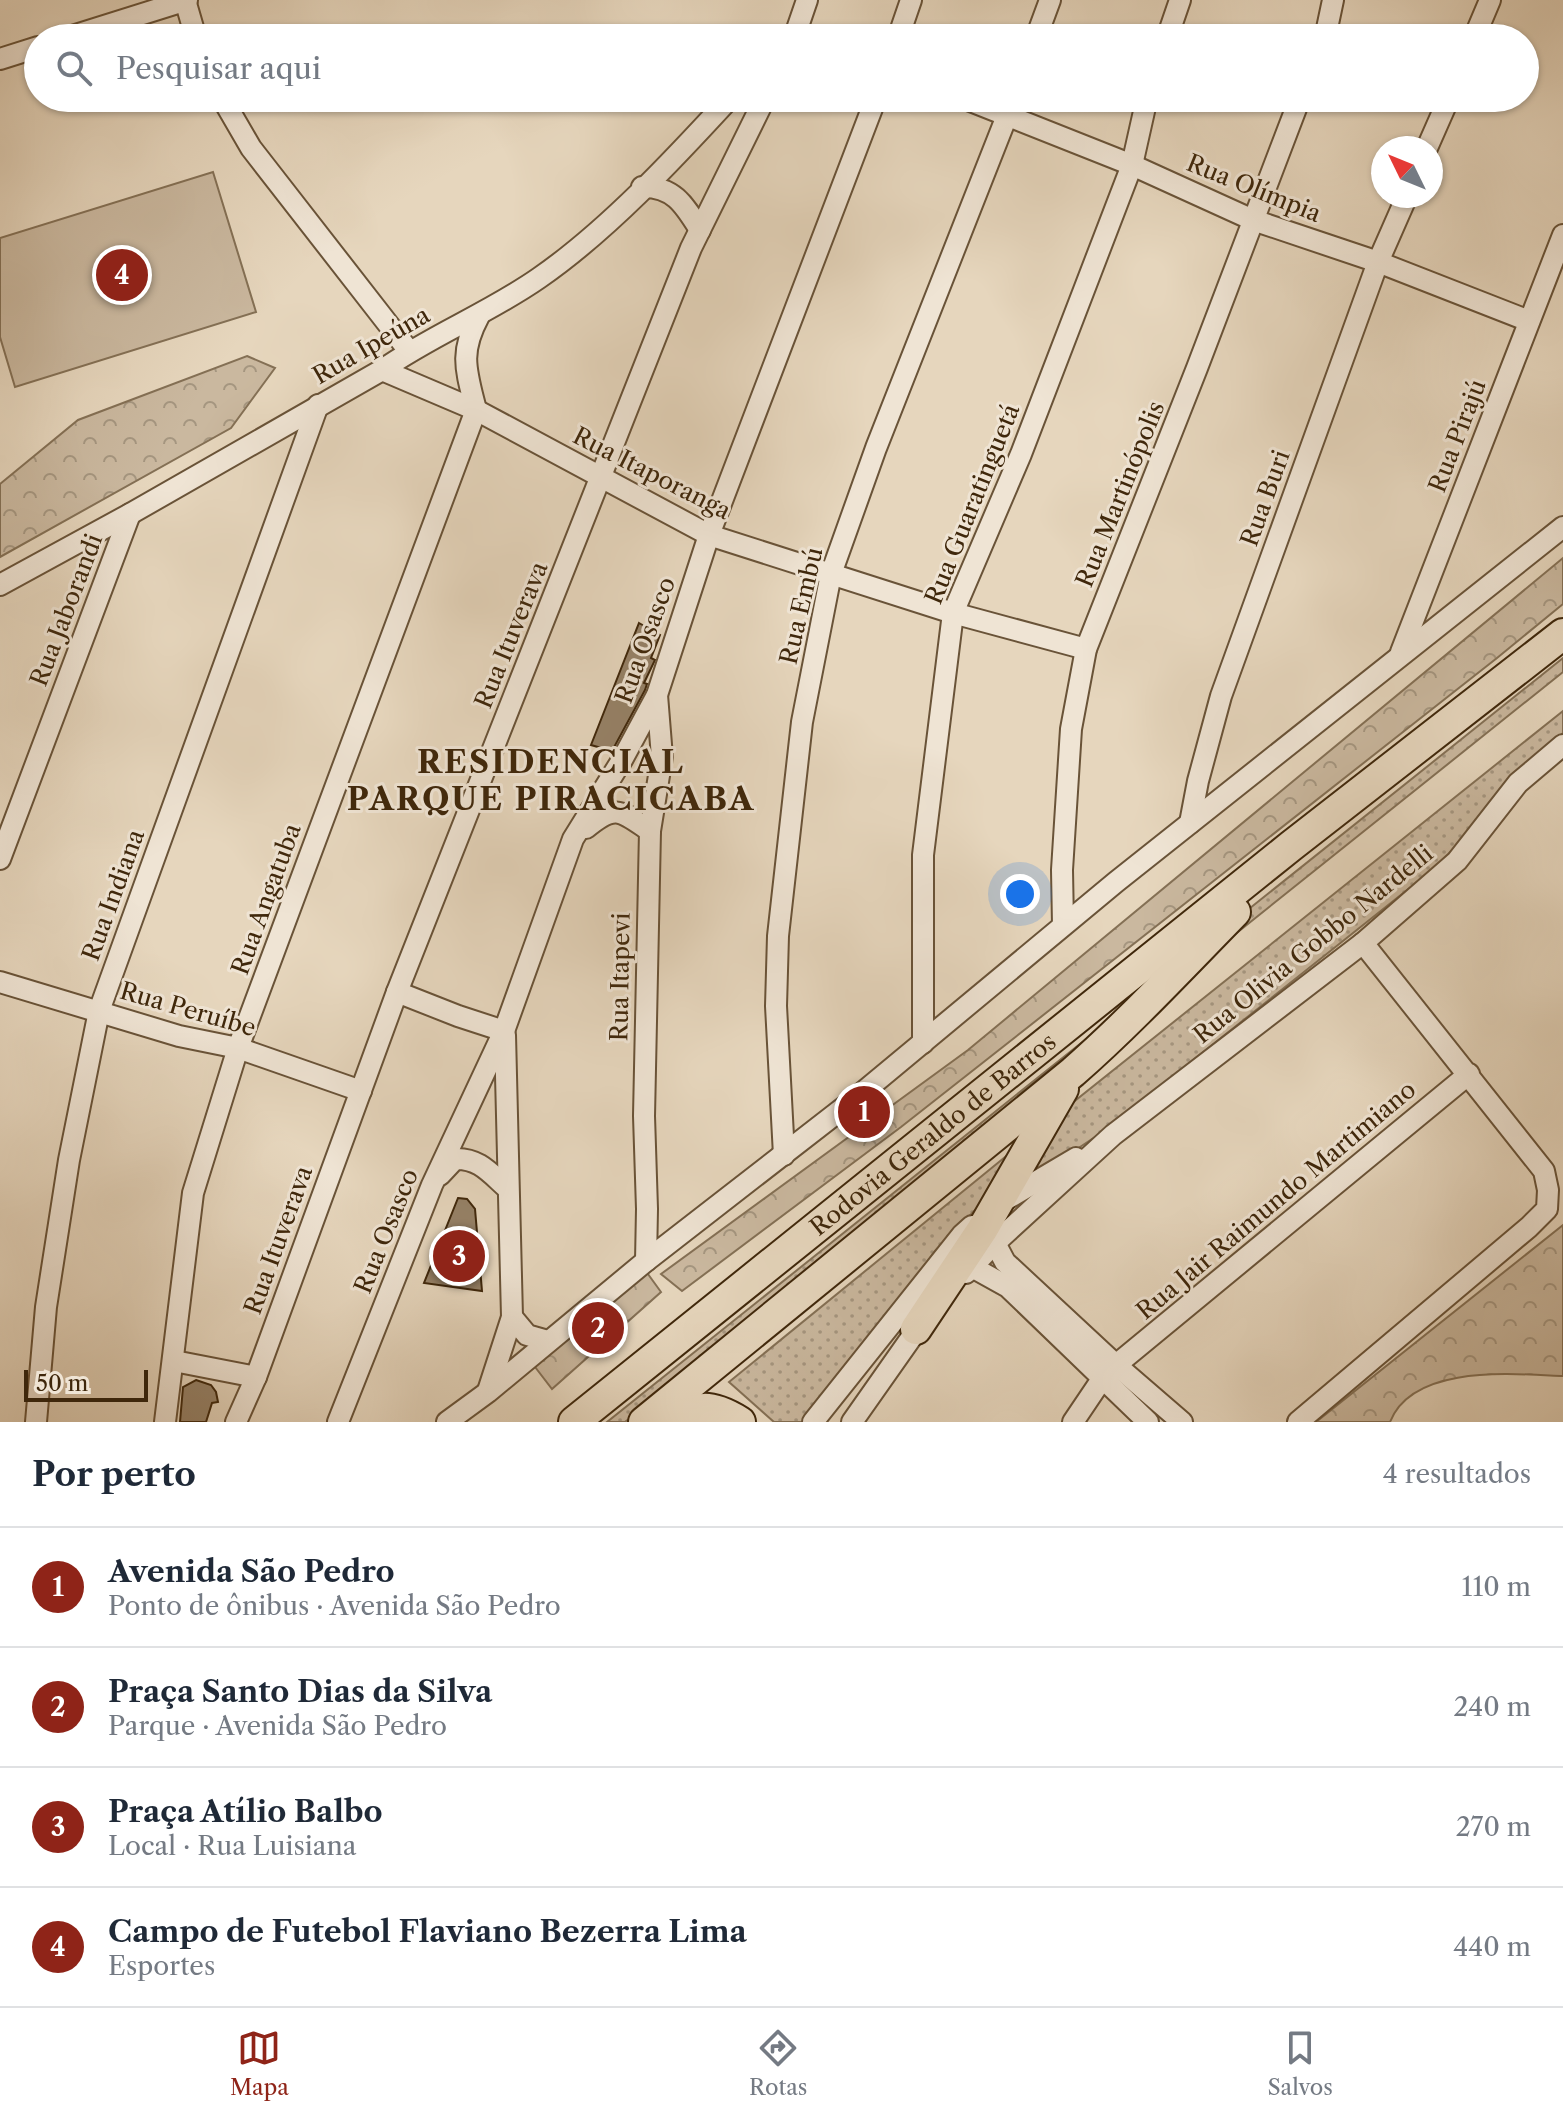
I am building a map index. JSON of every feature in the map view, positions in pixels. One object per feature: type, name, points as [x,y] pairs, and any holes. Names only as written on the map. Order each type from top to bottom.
[{"type":"highway","name":"Rodovia Geraldo de Barros","points":[[574,1422],[1291,846],[1563,634]]},
{"type":"highway","name":"Rodovia Geraldo de Barros","points":[[644,1422],[1122,1029],[1166,980],[1254,893],[1291,846]]},
{"type":"highway","points":[[916,1329],[997,1205],[1073,1072]]},
{"type":"highway","points":[[668,1422],[688,1411],[703,1408],[723,1411],[740,1422]]},
{"type":"street","points":[[110,24],[186,0],[192,24]]},
{"type":"street","points":[[903,24],[911,0]]},
{"type":"street","points":[[1041,24],[1050,0]]},
{"type":"street","points":[[1172,24],[1180,0]]},
{"type":"street","points":[[1328,24],[1333,0]]},
{"type":"street","points":[[1476,24],[1479,0]]},
{"type":"street","points":[[1480,24],[1490,0]]},
{"type":"street","points":[[0,59],[24,51]]},
{"type":"street","points":[[230,112],[251,148],[409,351]]},
{"type":"street","name":"Rua Ipeúna","points":[[0,585],[382,370],[409,351],[479,316],[540,277],[598,230],[716,112]]},
{"type":"street","name":"Rua Ituverava","points":[[236,1422],[256,1377],[397,992],[700,230],[758,112]]},
{"type":"street","name":"Rua Osasco","points":[[341,1417],[432,1185],[504,1031],[573,839],[622,760],[657,695],[709,535],[871,112]]},
{"type":"street","name":"Rua Embú","points":[[784,1155],[776,1006],[778,936],[802,722],[831,574],[876,448],[1009,112]]},
{"type":"street","name":"Rua Olímpia","points":[[1023,112],[1253,220],[1378,262],[1529,321]]},
{"type":"street","name":"Rua Guaratinguetá","points":[[923,1043],[923,855],[953,613],[1021,454],[1132,165],[1144,112]]},
{"type":"street","name":"Rua Martinópolis","points":[[1063,925],[1062,870],[1071,729],[1086,649],[1295,112]]},
{"type":"street","points":[[1432,136],[1443,112]]},
{"type":"street","points":[[642,187],[669,191],[688,211],[700,230]]},
{"type":"street","name":"Rua Buri","points":[[1190,823],[1221,696],[1378,262],[1402,208]]},
{"type":"street","name":"Rua Pirajú","points":[[1400,656],[1563,235]]},
{"type":"street","points":[[476,410],[465,359],[469,335],[479,316]]},
{"type":"street","name":"Rua Itaporanga","points":[[382,370],[476,410],[709,535],[953,613],[1086,649]]},
{"type":"street","name":"Rua Indiana","points":[[36,1422],[48,1292],[69,1160],[99,1011],[318,405]]},
{"type":"street","name":"Rua Angatuba","points":[[165,1422],[193,1193],[238,1048],[476,410]]},
{"type":"street","name":"Rua Jaborandi","points":[[0,859],[130,514]]},
{"type":"street","points":[[447,1422],[488,1392],[646,1261],[784,1155],[1063,925],[1563,527]]},
{"type":"street","name":"Rua Itapevi","points":[[646,1261],[644,1116],[650,831],[662,757],[657,695]]},
{"type":"street","name":"Rua Olivia Gobbo Nardelli","points":[[1113,1135],[1363,943],[1457,861],[1518,783],[1563,745]]},
{"type":"street","points":[[573,839],[604,812],[620,811],[650,831]]},
{"type":"street","points":[[1298,1422],[1547,1209],[1548,1190],[1544,1171],[1363,943]]},
{"type":"street","name":"Rua Peruíbe","points":[[0,982],[179,1036],[238,1048],[361,1091]]},
{"type":"street","points":[[397,992],[504,1031],[512,1317],[488,1392]]},
{"type":"street","name":"Rua Jair Raimundo Martimiano","points":[[1073,1422],[1109,1372],[1469,1074]]},
{"type":"street","points":[[813,1422],[962,1235],[997,1205],[1113,1135]]},
{"type":"street","points":[[852,1422],[916,1329],[972,1267],[1113,1135]]},
{"type":"street","points":[[432,1185],[455,1159],[469,1159],[507,1188]]},
{"type":"street","points":[[995,1243],[1005,1262],[1109,1372],[1148,1422]]},
{"type":"street","points":[[972,1267],[1008,1287],[1109,1372],[1182,1422]]},
{"type":"street","points":[[512,1317],[527,1335],[548,1341]]},
{"type":"street","points":[[174,1361],[256,1377]]},
{"type":"green space","points":[[213,172],[256,312],[15,387],[0,337],[0,238]]},
{"type":"green space","points":[[247,356],[275,368],[231,428],[0,557],[0,484],[78,420]]},
{"type":"green space","points":[[1563,558],[1563,604],[1497,658],[901,1127],[682,1291],[661,1274],[968,1050]]},
{"type":"green space","points":[[1563,658],[1563,672],[625,1422],[607,1422]]},
{"type":"green space","points":[[1563,711],[1563,733],[1528,762],[1436,867],[1104,1131],[1041,1173],[1032,1167],[1066,1108]]},
{"type":"green space","points":[[1010,1153],[987,1198],[935,1251],[814,1422],[774,1422],[729,1382]]},
{"type":"green space","points":[[1563,1225],[1563,1376],[1466,1376],[1441,1381],[1420,1390],[1402,1403],[1390,1422],[1316,1422]]},
{"type":"green space","points":[[645,1270],[661,1292],[552,1389],[532,1363]]},
{"type":"building","points":[[639,623],[660,635],[651,658],[655,660],[644,683],[647,684],[645,690],[612,751],[591,745]]},
{"type":"building","points":[[458,1198],[467,1199],[475,1209],[482,1291],[424,1283]]},
{"type":"building","points":[[196,1380],[211,1385],[218,1402],[212,1403],[206,1422],[180,1422],[183,1387]]},
{"type":"place","name":"Campo de Futebol Flaviano Bezerra Lima","points":[[122,275]]},
{"type":"place","name":"Avenida São Pedro","points":[[864,1112]]},
{"type":"place","name":"Praça Atílio Balbo","points":[[459,1256]]},
{"type":"place","name":"Praça Santo Dias da Silva","points":[[598,1328]]},
{"type":"district","name":"RESIDENCIAL PARQUE PIRACICABA","points":[[551,780]]}]
